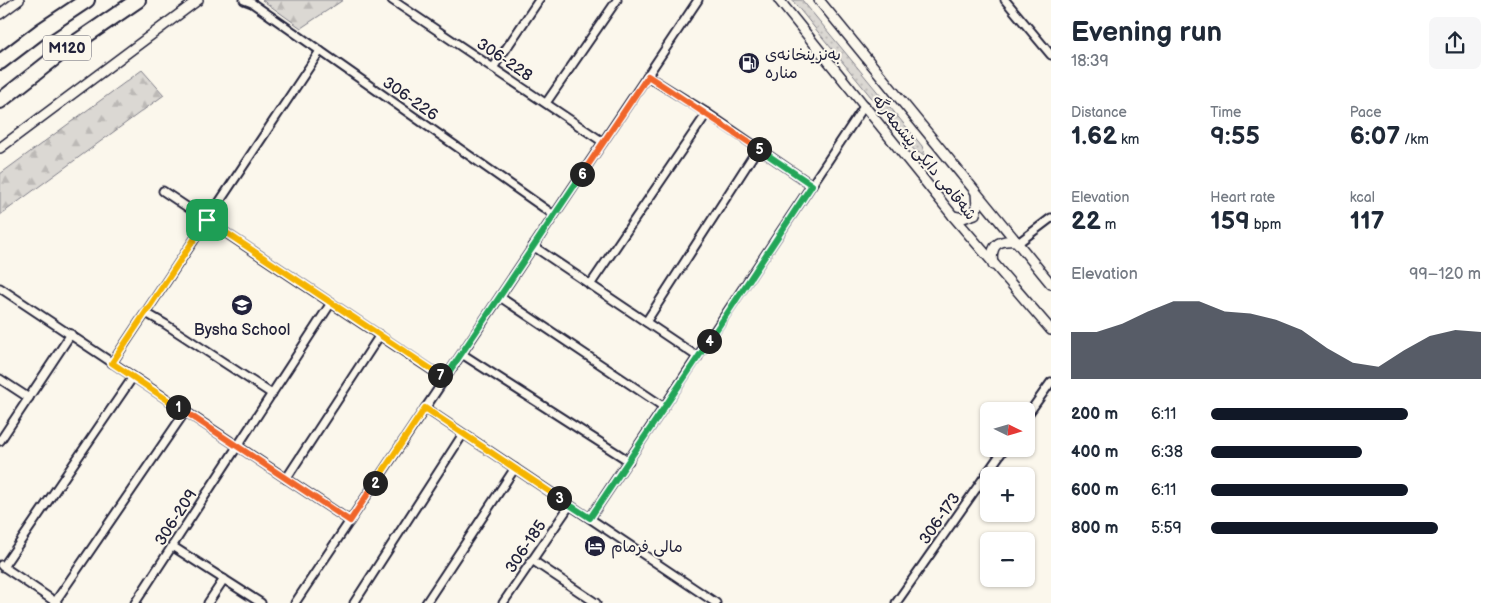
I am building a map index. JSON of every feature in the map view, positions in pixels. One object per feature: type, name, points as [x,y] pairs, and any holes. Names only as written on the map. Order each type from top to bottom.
[{"type":"highway","name":"M120","points":[[0,62],[42,30],[87,0]]},
{"type":"highway","name":"M120","points":[[0,101],[62,52],[138,0]]},
{"type":"street","points":[[0,14],[19,0]]},
{"type":"street","points":[[0,148],[198,0]]},
{"type":"street","name":"306-226","points":[[244,0],[251,2],[554,215]]},
{"type":"street","name":"306-228","points":[[392,0],[603,142]]},
{"type":"street","points":[[493,68],[539,0]]},
{"type":"street","points":[[546,103],[617,0]]},
{"type":"street","points":[[297,602],[698,0]]},
{"type":"street","name":"شەقامی دایکی پێشمەرگە","points":[[779,0],[953,216],[1051,330]]},
{"type":"street","name":"شەقامی دایکی پێشمەرگە","points":[[819,0],[1051,284]]},
{"type":"street","points":[[1005,0],[1048,46],[1051,55]]},
{"type":"street","points":[[112,363],[320,51]]},
{"type":"street","points":[[648,76],[707,113],[812,185]]},
{"type":"street","points":[[590,518],[865,105]]},
{"type":"street","points":[[590,285],[707,113]]},
{"type":"street","points":[[646,322],[758,148]]},
{"type":"street","points":[[163,191],[445,378]]},
{"type":"street","points":[[953,216],[963,218],[975,214],[977,207],[976,192]]},
{"type":"street","points":[[994,265],[993,250],[996,245],[1007,240],[1017,242],[1051,218]]},
{"type":"street","points":[[533,246],[698,357]]},
{"type":"street","points":[[0,288],[350,521]]},
{"type":"street","points":[[500,297],[664,407]]},
{"type":"street","name":"306-209","points":[[135,603],[331,303]]},
{"type":"street","points":[[146,313],[272,394]]},
{"type":"street","points":[[0,441],[71,334]]},
{"type":"street","points":[[286,479],[380,335]]},
{"type":"street","points":[[462,354],[629,461]]},
{"type":"street","points":[[132,377],[2,565],[56,603],[185,412]]},
{"type":"street","points":[[0,379],[29,398]]},
{"type":"street","points":[[1035,404],[1051,382]]},
{"type":"street","points":[[425,408],[716,603]]},
{"type":"street","points":[[354,603],[463,434]]},
{"type":"street","name":"306-173","points":[[896,603],[998,458]]},
{"type":"street","points":[[426,603],[515,468]]},
{"type":"street","name":"306-185","points":[[503,603],[570,505]]},
{"type":"street","points":[[172,546],[261,603]]},
{"type":"street","points":[[532,560],[596,603]]},
{"type":"street","points":[[208,603],[224,579]]},
{"type":"green space","points":[[262,0],[343,0],[301,28]]},
{"type":"green space","points":[[792,0],[802,0],[922,146],[925,155],[915,151]]},
{"type":"green space","points":[[142,70],[164,95],[0,215],[0,174]]},
{"type":"place","name":"بەنزینخانەی منارە","points":[[749,63]]},
{"type":"place","name":"Bysha School","points":[[242,305]]},
{"type":"place","name":"مالى فرمام","points":[[595,546]]},
{"type":"route","points":[[648,76],[707,113],[812,185],[590,518],[425,408],[350,521],[112,363],[207,220],[445,378],[648,76]]}]
